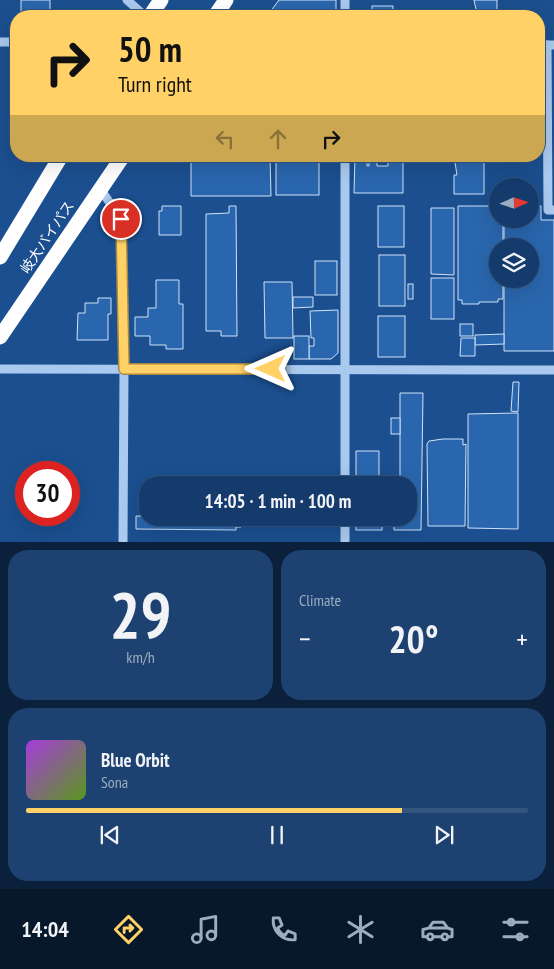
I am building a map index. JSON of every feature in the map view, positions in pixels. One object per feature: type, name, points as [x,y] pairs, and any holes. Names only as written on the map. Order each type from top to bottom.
[{"type":"highway","name":"岐大バイパス","points":[[0,258],[57,162]]},
{"type":"highway","name":"岐大バイパス","points":[[0,337],[83,212],[101,190],[119,162]]},
{"type":"street","points":[[127,0],[138,10]]},
{"type":"street","points":[[547,45],[548,210],[554,210]]},
{"type":"street","points":[[345,162],[345,476]]},
{"type":"street","points":[[101,190],[121,219],[124,369],[123,542]]},
{"type":"street","points":[[0,369],[554,370]]},
{"type":"street","points":[[345,526],[345,542]]},
{"type":"building","points":[[21,0],[50,0],[50,10],[21,10]]},
{"type":"building","points":[[279,0],[336,0],[336,10],[272,10]]},
{"type":"building","points":[[474,0],[497,0],[497,10],[476,10]]},
{"type":"building","points":[[372,6],[393,6],[393,10],[372,10]]},
{"type":"building","points":[[191,162],[270,162],[271,196],[191,196]]},
{"type":"building","points":[[276,162],[319,162],[319,195],[276,195]]},
{"type":"building","points":[[355,162],[367,162],[367,166],[369,166],[369,162],[377,162],[377,166],[388,166],[388,162],[403,162],[403,193],[354,193]]},
{"type":"building","points":[[455,162],[484,162],[484,194],[454,194],[454,175],[457,175]]},
{"type":"building","points":[[162,206],[181,206],[181,235],[159,235],[159,211],[162,211]]},
{"type":"building","points":[[229,206],[236,206],[237,336],[221,336],[221,331],[206,331],[206,214],[229,213]]},
{"type":"building","points":[[378,206],[404,206],[404,247],[378,247]]},
{"type":"building","points":[[458,206],[489,206],[489,228],[503,228],[503,238],[489,238],[489,288],[503,288],[503,299],[498,299],[498,302],[479,302],[479,304],[462,304],[462,300],[458,300]]},
{"type":"building","points":[[539,206],[541,206],[541,220],[554,220],[554,351],[504,351],[504,288],[539,288],[539,238],[504,238],[504,228],[539,228]]},
{"type":"building","points":[[431,208],[454,208],[454,275],[431,274]]},
{"type":"building","points":[[379,255],[405,255],[405,306],[379,306]]},
{"type":"building","points":[[315,261],[337,261],[337,295],[315,295]]},
{"type":"building","points":[[431,278],[454,278],[454,319],[431,319]]},
{"type":"building","points":[[156,280],[179,280],[179,304],[183,304],[183,349],[166,349],[166,345],[150,345],[150,336],[135,336],[135,317],[148,317],[148,308],[156,308]]},
{"type":"building","points":[[264,282],[292,282],[293,338],[265,338]]},
{"type":"building","points":[[408,284],[413,284],[413,299],[408,299]]},
{"type":"building","points":[[293,297],[313,297],[313,307],[293,308]]},
{"type":"building","points":[[98,298],[111,298],[111,314],[108,314],[108,340],[77,340],[78,313],[85,313],[85,303],[98,303]]},
{"type":"building","points":[[338,310],[338,353],[331,359],[309,359],[309,346],[314,346],[314,338],[311,338],[310,311]]},
{"type":"building","points":[[378,316],[405,316],[405,357],[378,357]]},
{"type":"building","points":[[460,324],[473,324],[473,336],[460,336]]},
{"type":"building","points":[[504,334],[504,344],[475,345],[475,335]]},
{"type":"building","points":[[294,336],[309,336],[309,359],[294,359]]},
{"type":"building","points":[[461,338],[475,338],[475,356],[460,356]]},
{"type":"building","points":[[513,382],[519,382],[518,412],[511,411]]},
{"type":"building","points":[[400,393],[423,393],[421,530],[394,530],[394,526],[417,526],[417,476],[400,476]]},
{"type":"building","points":[[518,413],[518,529],[468,528],[468,414]]},
{"type":"building","points":[[391,418],[400,418],[400,434],[391,434]]},
{"type":"building","points":[[463,439],[463,445],[466,444],[465,526],[428,526],[427,444],[429,441]]},
{"type":"building","points":[[356,451],[379,451],[379,476],[356,476]]},
{"type":"building","points":[[136,516],[139,516],[139,526],[241,526],[236,527],[236,530],[136,529]]},
{"type":"building","points":[[356,526],[382,526],[382,530],[356,530]]},
{"type":"route","points":[[121,219],[124,369],[271,369]]}]
